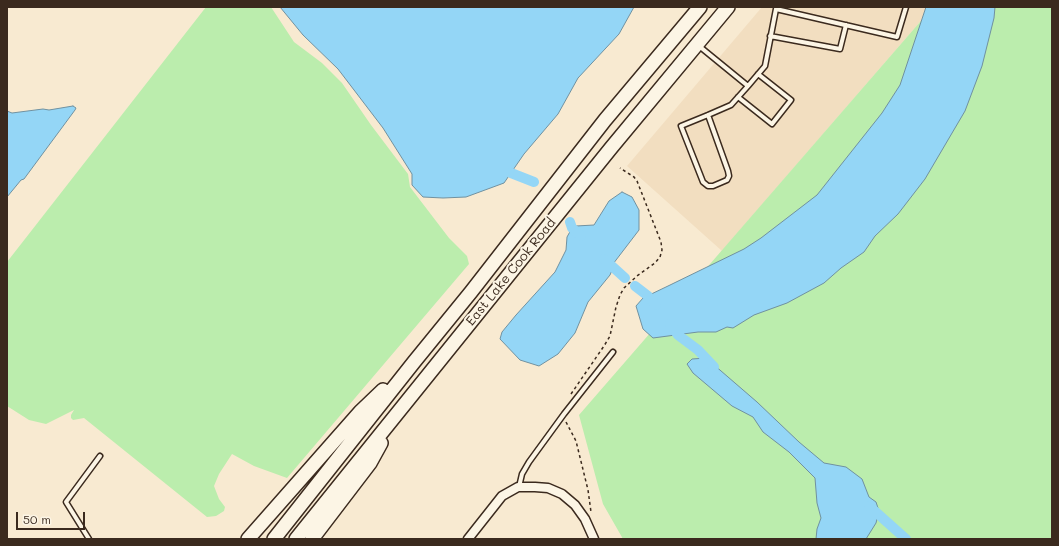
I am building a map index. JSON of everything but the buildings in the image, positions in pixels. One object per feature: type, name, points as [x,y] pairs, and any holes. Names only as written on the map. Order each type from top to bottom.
[{"type":"main road","name":"East Lake Cook Road","points":[[274,539],[476,286],[605,120],[700,7]]},
{"type":"main road","name":"East Lake Cook Road","points":[[296,539],[606,154],[728,7]]},
{"type":"main road","points":[[680,31],[697,44]]},
{"type":"main road","points":[[248,539],[360,412],[414,362]]},
{"type":"main road","points":[[312,539],[370,463],[400,409]]},
{"type":"street","points":[[468,539],[502,496],[518,487],[535,487],[548,488],[562,494],[576,505],[585,519],[594,539]]},
{"type":"lane","points":[[708,115],[729,176],[727,180],[713,186],[708,186],[703,182],[681,126],[731,105],[765,66],[777,8],[897,37],[906,7]]},
{"type":"lane","points":[[770,36],[840,48],[846,25]]},
{"type":"lane","points":[[697,44],[748,86]]},
{"type":"lane","points":[[738,97],[772,124],[791,100],[758,74]]},
{"type":"lane","points":[[518,487],[522,474],[529,462],[564,414],[613,352]]},
{"type":"lane","points":[[89,539],[66,502],[100,456]]},
{"type":"shaded area","points":[[762,7],[933,7],[722,251],[627,166]]},
{"type":"green space","points":[[206,7],[271,7],[294,42],[322,63],[342,83],[408,174],[410,187],[449,238],[467,256],[469,264],[287,478],[254,466],[232,454],[219,474],[214,486],[219,499],[225,507],[224,511],[216,516],[207,517],[84,418],[73,420],[71,415],[74,410],[46,424],[29,420],[7,406],[7,262]]},
{"type":"green space","points":[[933,7],[1052,7],[1052,539],[623,539],[603,504],[579,415]]},
{"type":"water","points":[[280,7],[634,7],[619,34],[578,78],[558,114],[524,154],[504,183],[466,197],[443,198],[423,197],[412,185],[412,174],[383,128],[338,69],[303,35]]},
{"type":"water","points":[[926,7],[995,7],[994,18],[982,66],[965,111],[925,179],[898,214],[875,236],[864,252],[841,268],[824,283],[787,303],[754,315],[733,328],[727,327],[716,332],[698,332],[653,338],[643,329],[636,306],[643,298],[744,249],[761,238],[817,195],[882,113],[900,85]]},
{"type":"water","points":[[73,106],[76,108],[75,110],[24,179],[21,180],[7,197],[7,111],[12,113],[43,109],[49,110]]},
{"type":"water","points":[[622,192],[632,197],[639,210],[639,230],[613,264],[610,275],[588,302],[575,333],[558,354],[539,366],[520,360],[500,339],[502,332],[555,272],[566,250],[567,237],[572,228],[576,226],[594,225],[609,201]]},
{"type":"water","points":[[706,358],[824,463],[846,467],[862,479],[869,497],[876,502],[879,511],[876,523],[866,539],[816,539],[817,529],[821,518],[817,503],[815,478],[789,452],[763,432],[753,417],[732,406],[693,373],[687,364],[692,359]]},
{"type":"waterway","points":[[511,173],[534,182]]},
{"type":"waterway","points":[[570,222],[572,228],[581,236]]},
{"type":"waterway","points":[[604,259],[625,278]]},
{"type":"waterway","points":[[635,286],[648,296],[656,305]]},
{"type":"waterway","points":[[670,324],[678,335],[698,350],[714,367]]},
{"type":"waterway","points":[[869,506],[906,539]]}]
